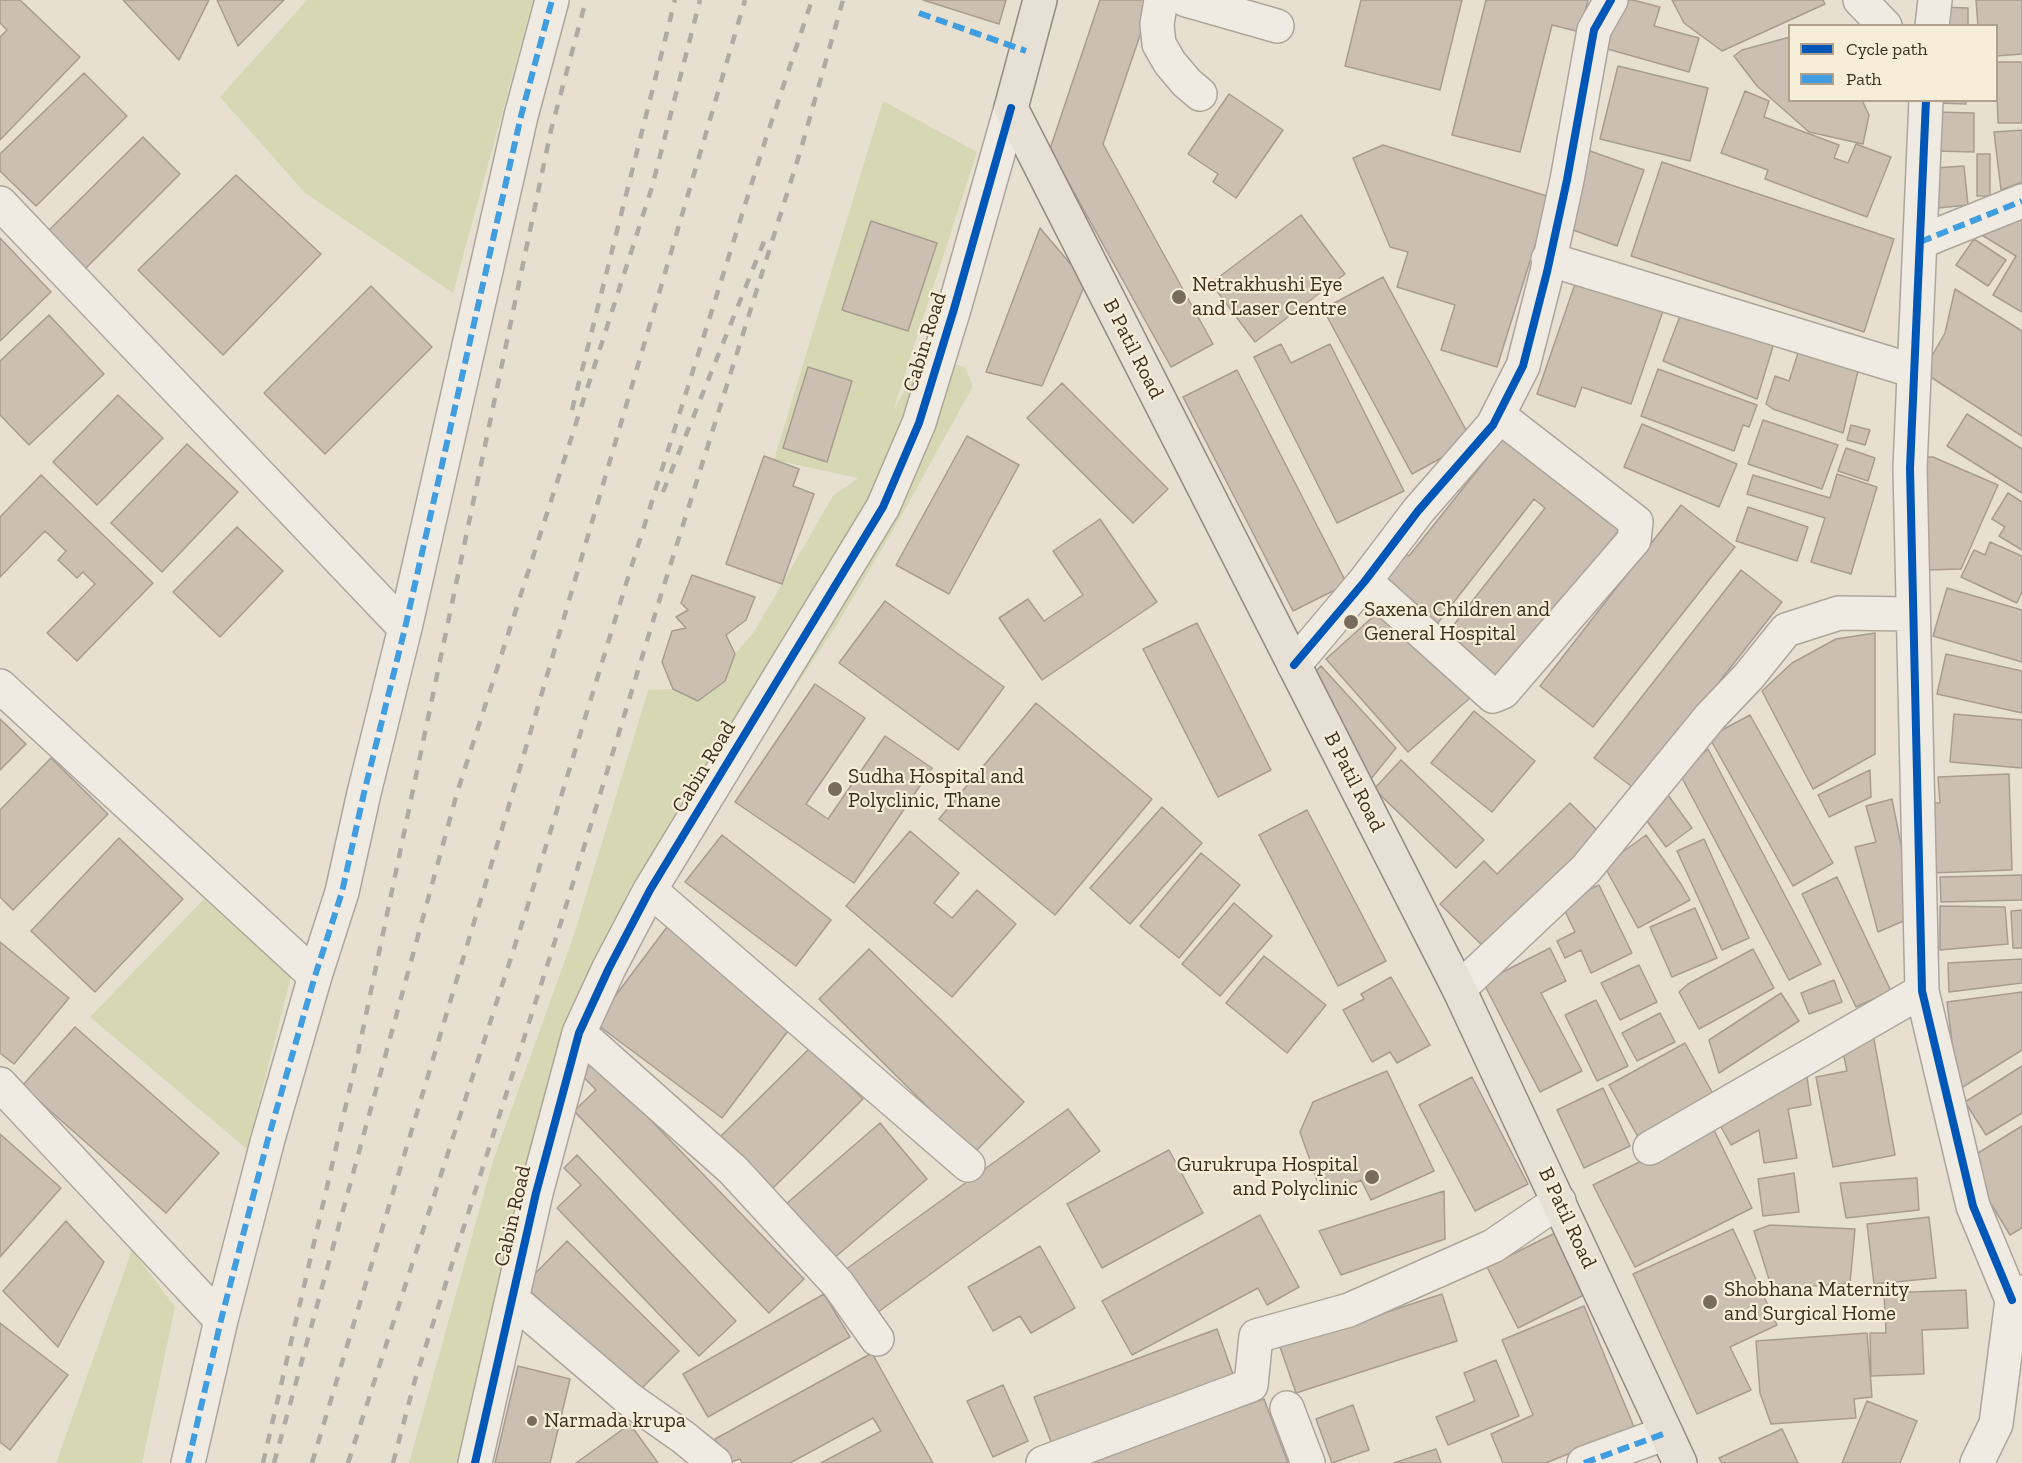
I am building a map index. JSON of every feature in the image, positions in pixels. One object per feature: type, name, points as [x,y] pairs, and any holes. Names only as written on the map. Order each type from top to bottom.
[{"type":"main road","points":[[1011,108],[1040,0]]},
{"type":"main road","name":"B Patil Road","points":[[1011,108],[1460,989],[1680,1463]]},
{"type":"street","points":[[188,1463],[220,1320],[268,1139],[342,892],[519,128],[552,0]]},
{"type":"street","points":[[1161,0],[1157,24],[1159,44],[1186,83],[1200,94]]},
{"type":"street","points":[[1186,0],[1277,26]]},
{"type":"street","points":[[1294,665],[1365,581],[1418,511],[1493,425],[1523,366],[1567,180],[1594,30],[1611,0]]},
{"type":"street","points":[[1860,0],[1883,24]]},
{"type":"street","points":[[1932,24],[1935,0]]},
{"type":"street","points":[[1926,102],[1910,468],[1922,991],[1973,1206],[2017,1296],[1996,1424],[1977,1463]]},
{"type":"street","name":"Cabin Road","points":[[475,1463],[536,1193],[579,1033],[609,968],[650,890],[883,507],[919,423],[1011,108]]},
{"type":"street","points":[[1920,242],[2022,201]]},
{"type":"street","points":[[0,203],[405,628]]},
{"type":"street","points":[[1548,259],[1914,371]]},
{"type":"street","points":[[1365,581],[1492,696],[1503,692],[1634,540],[1636,522],[1498,415]]},
{"type":"street","points":[[1460,989],[1586,869],[1710,717],[1749,676],[1786,630],[1839,614],[1913,614]]},
{"type":"street","points":[[0,686],[315,976]]},
{"type":"street","points":[[650,890],[968,1166]]},
{"type":"street","points":[[1650,1148],[1922,991]]},
{"type":"street","points":[[579,1033],[733,1170],[838,1284],[877,1339]]},
{"type":"street","points":[[2,1090],[220,1320]]},
{"type":"street","points":[[1043,1463],[1251,1385],[1257,1336],[1349,1310],[1493,1246],[1559,1202]]},
{"type":"street","points":[[512,1299],[629,1399],[715,1463]]},
{"type":"street","points":[[1287,1408],[1308,1463]]},
{"type":"street","points":[[1584,1463],[1666,1433]]},
{"type":"green space","points":[[307,0],[533,0],[453,293],[305,193],[220,97]]},
{"type":"green space","points":[[883,101],[977,152],[893,411],[924,356],[965,367],[973,386],[903,513],[838,623],[685,854],[606,990],[471,1463],[409,1463],[493,1161],[575,932],[648,690],[673,689],[698,701],[725,681],[735,654],[754,632],[833,496],[858,478],[774,460]]},
{"type":"green space","points":[[204,899],[291,977],[247,1149],[90,1017]]},
{"type":"green space","points":[[132,1250],[175,1307],[142,1463],[56,1463]]},
{"type":"building","points":[[0,0],[20,0],[80,57],[0,140],[0,37],[7,30],[0,23]]},
{"type":"building","points":[[123,0],[209,0],[179,60]]},
{"type":"building","points":[[217,0],[284,0],[238,46]]},
{"type":"building","points":[[923,0],[1006,0],[999,24]]},
{"type":"building","points":[[1100,0],[1152,0],[1103,144],[1213,344],[1171,367],[1050,149]]},
{"type":"building","points":[[1361,0],[1462,0],[1440,90],[1345,66]]},
{"type":"building","points":[[1486,0],[1588,0],[1580,32],[1552,25],[1520,152],[1452,135]]},
{"type":"building","points":[[1618,0],[1633,0],[1660,7],[1654,26],[1699,38],[1689,72],[1604,48]]},
{"type":"building","points":[[1672,0],[1823,0],[1825,4],[1722,51],[1684,23]]},
{"type":"building","points":[[1976,0],[2022,0],[2022,54],[1998,56],[1998,24],[1978,24]]},
{"type":"building","points":[[1940,7],[1968,8],[1968,24],[1939,24]]},
{"type":"building","points":[[1788,38],[1788,102],[1863,102],[1869,115],[1863,144],[1809,132],[1757,86],[1734,56],[1742,50]]},
{"type":"building","points":[[1998,62],[2022,62],[2022,123],[1998,123]]},
{"type":"building","points":[[1618,66],[1708,88],[1690,161],[1600,139]]},
{"type":"building","points":[[84,73],[127,116],[36,206],[0,171],[0,154]]},
{"type":"building","points":[[1745,91],[1769,101],[1764,117],[1839,145],[1834,158],[1848,163],[1856,144],[1891,157],[1867,217],[1765,179],[1768,170],[1721,153]]},
{"type":"building","points":[[1229,94],[1283,130],[1236,198],[1213,182],[1218,174],[1188,154]]},
{"type":"building","points":[[1966,102],[1966,104],[1936,103]]},
{"type":"building","points":[[1937,112],[1974,113],[1974,152],[1936,151]]},
{"type":"building","points":[[2022,130],[2022,182],[2001,190],[1994,132]]},
{"type":"building","points":[[143,137],[180,174],[79,275],[41,238]]},
{"type":"building","points":[[1383,145],[1550,197],[1497,367],[1441,350],[1455,305],[1397,287],[1408,252],[1390,247],[1353,158]]},
{"type":"building","points":[[1590,151],[1644,170],[1617,246],[1562,226]]},
{"type":"building","points":[[1977,154],[1990,154],[1990,196],[1977,196]]},
{"type":"building","points":[[1662,162],[1894,239],[1864,332],[1631,256]]},
{"type":"building","points":[[1964,166],[1968,205],[1938,208],[1935,168]]},
{"type":"building","points":[[236,175],[321,254],[223,355],[138,270]]},
{"type":"building","points":[[2022,210],[2022,312],[1993,295],[2016,256],[1977,232]]},
{"type":"building","points":[[1301,215],[1345,274],[1255,342],[1211,283]]},
{"type":"building","points":[[871,221],[937,243],[908,331],[842,310]]},
{"type":"building","points":[[1040,228],[1086,282],[1042,386],[986,372]]},
{"type":"building","points":[[0,238],[51,292],[0,341]]},
{"type":"building","points":[[1974,239],[2006,260],[1988,286],[1956,265]]},
{"type":"building","points":[[1383,277],[1472,441],[1412,474],[1323,309]]},
{"type":"building","points":[[1576,281],[1663,311],[1631,404],[1582,387],[1575,407],[1537,394]]},
{"type":"building","points":[[371,286],[432,347],[325,454],[264,393]]},
{"type":"building","points":[[1955,289],[2022,331],[2022,436],[1929,376],[1924,370],[1945,333]]},
{"type":"building","points":[[1683,308],[1774,343],[1757,399],[1663,361]]},
{"type":"building","points":[[49,315],[104,374],[29,445],[0,415],[0,361]]},
{"type":"building","points":[[1281,344],[1291,363],[1330,344],[1404,491],[1337,523],[1254,357]]},
{"type":"building","points":[[1799,350],[1858,371],[1843,433],[1773,409],[1766,404],[1775,376],[1789,381]]},
{"type":"building","points":[[808,367],[852,381],[827,462],[783,448]]},
{"type":"building","points":[[1658,369],[1757,405],[1749,427],[1743,425],[1734,451],[1641,416]]},
{"type":"building","points":[[1237,370],[1347,584],[1293,611],[1183,397]]},
{"type":"building","points":[[1062,383],[1168,489],[1133,523],[1027,418]]},
{"type":"building","points":[[118,395],[163,438],[97,505],[53,462]]},
{"type":"building","points":[[1967,414],[2022,449],[2022,493],[1947,446]]},
{"type":"building","points":[[1763,420],[1838,445],[1822,489],[1748,464]]},
{"type":"building","points":[[1642,424],[1737,464],[1719,507],[1624,467]]},
{"type":"building","points":[[1851,425],[1870,430],[1865,445],[1847,440]]},
{"type":"building","points":[[1497,427],[1623,525],[1499,684],[1442,640],[1545,508],[1534,499],[1433,629],[1378,586],[1405,553],[1409,556],[1488,457],[1479,450]]},
{"type":"building","points":[[967,436],[1019,465],[949,594],[896,565]]},
{"type":"building","points":[[187,444],[238,492],[162,572],[111,523]]},
{"type":"building","points":[[1846,448],[1875,458],[1868,481],[1838,471]]},
{"type":"building","points":[[764,456],[799,469],[793,486],[814,494],[782,584],[726,564]]},
{"type":"building","points":[[1921,457],[1933,457],[1998,485],[1961,569],[1925,570]]},
{"type":"building","points":[[1837,474],[1877,487],[1851,574],[1811,562],[1825,518],[1747,494],[1753,475],[1830,498]]},
{"type":"building","points":[[41,475],[153,583],[77,661],[47,633],[95,584],[83,572],[77,578],[58,560],[66,551],[45,531],[0,577],[0,517]]},
{"type":"building","points":[[2008,493],[2022,502],[2022,550],[1999,536],[2005,527],[1992,519]]},
{"type":"building","points":[[1681,505],[1735,547],[1593,727],[1540,686]]},
{"type":"building","points":[[1748,507],[1808,527],[1797,561],[1736,541]]},
{"type":"building","points":[[1100,519],[1157,602],[1042,680],[999,618],[1028,599],[1044,621],[1083,595],[1053,551]]},
{"type":"building","points":[[237,527],[283,571],[220,637],[173,592]]},
{"type":"building","points":[[1990,542],[2022,556],[2022,592],[2017,603],[1961,577],[1974,550],[1985,555]]},
{"type":"building","points":[[1741,570],[1782,602],[1635,789],[1594,758]]},
{"type":"building","points":[[692,575],[755,597],[746,620],[726,635],[735,654],[725,681],[698,701],[673,689],[662,662],[672,631],[686,628],[676,617],[688,610],[681,603]]},
{"type":"building","points":[[1947,588],[2022,610],[2022,662],[1933,636]]},
{"type":"building","points":[[885,601],[1004,687],[958,750],[839,663]]},
{"type":"building","points":[[1386,605],[1470,698],[1408,752],[1326,659]]},
{"type":"building","points":[[1197,623],[1271,770],[1218,797],[1143,649]]},
{"type":"building","points":[[1875,633],[1875,754],[1813,789],[1762,691],[1792,663],[1836,639]]},
{"type":"building","points":[[1946,654],[2022,671],[2022,713],[1937,694]]},
{"type":"building","points":[[1321,666],[1396,748],[1370,780],[1312,675]]},
{"type":"building","points":[[815,684],[865,718],[806,804],[828,819],[885,736],[932,768],[854,883],[735,802]]},
{"type":"building","points":[[1036,703],[1152,799],[1055,915],[939,819]]},
{"type":"building","points":[[1474,711],[1535,761],[1492,812],[1431,763]]},
{"type":"building","points":[[1954,714],[2022,720],[2022,768],[1950,762]]},
{"type":"building","points":[[1750,715],[1833,863],[1793,886],[1709,737]]},
{"type":"building","points":[[0,719],[26,744],[0,770]]},
{"type":"building","points":[[1708,749],[1821,964],[1789,980],[1680,774]]},
{"type":"building","points":[[51,758],[108,814],[13,910],[0,897],[0,810]]},
{"type":"building","points":[[1401,760],[1484,840],[1456,868],[1374,789]]},
{"type":"building","points":[[1870,770],[1871,797],[1829,817],[1818,795]]},
{"type":"building","points":[[2009,774],[2012,870],[1930,873],[1927,803],[1940,803],[1938,777]]},
{"type":"building","points":[[1665,791],[1692,828],[1666,847],[1644,817]]},
{"type":"building","points":[[1892,799],[1915,916],[1878,932],[1855,847],[1876,842],[1866,806]]},
{"type":"building","points":[[1570,803],[1606,839],[1490,953],[1440,904],[1484,861],[1497,874]]},
{"type":"building","points":[[1162,807],[1202,843],[1130,924],[1090,888]]},
{"type":"building","points":[[1307,810],[1386,961],[1338,986],[1259,835]]},
{"type":"building","points":[[910,831],[959,873],[934,903],[952,918],[977,890],[1016,924],[952,997],[846,906]]},
{"type":"building","points":[[722,835],[831,920],[796,966],[685,882]]},
{"type":"building","points":[[1646,835],[1690,900],[1638,928],[1606,869],[1613,859]]},
{"type":"building","points":[[119,838],[183,899],[95,992],[31,931]]},
{"type":"building","points":[[1704,839],[1749,938],[1722,950],[1677,851]]},
{"type":"building","points":[[1201,853],[1240,885],[1179,958],[1140,926]]},
{"type":"building","points":[[2022,875],[2022,900],[1941,902],[1940,877]]},
{"type":"building","points":[[1837,877],[1891,991],[1856,1007],[1802,894]]},
{"type":"building","points":[[1599,885],[1632,953],[1591,973],[1581,950],[1565,958],[1557,941],[1575,932],[1561,903]]},
{"type":"building","points":[[1234,903],[1272,936],[1220,996],[1182,964]]},
{"type":"building","points":[[1940,906],[2005,907],[2008,944],[1940,950]]},
{"type":"building","points":[[1695,908],[1717,958],[1672,977],[1650,927]]},
{"type":"building","points":[[2022,910],[2022,948],[2013,948],[2011,911]]},
{"type":"building","points":[[673,919],[794,1023],[722,1118],[595,1023]]},
{"type":"building","points":[[0,942],[69,998],[14,1064],[0,1053]]},
{"type":"building","points":[[1550,948],[1566,981],[1541,993],[1582,1071],[1540,1092],[1483,982]]},
{"type":"building","points":[[869,949],[1024,1102],[974,1153],[819,999]]},
{"type":"building","points":[[1753,949],[1774,988],[1699,1029],[1679,992],[1688,984]]},
{"type":"building","points":[[1264,956],[1326,1005],[1287,1053],[1226,1003]]},
{"type":"building","points":[[2022,959],[2022,983],[1949,992],[1948,963]]},
{"type":"building","points":[[1639,965],[1657,1002],[1620,1020],[1601,983]]},
{"type":"building","points":[[1391,977],[1430,1045],[1397,1063],[1390,1052],[1372,1062],[1343,1010],[1364,999],[1361,994]]},
{"type":"building","points":[[1834,980],[1842,1002],[1809,1014],[1801,993]]},
{"type":"building","points":[[2022,992],[2022,1050],[1958,1090],[1947,1002]]},
{"type":"building","points":[[1781,993],[1799,1021],[1719,1073],[1709,1040]]},
{"type":"building","points":[[1596,1000],[1628,1066],[1597,1081],[1565,1015]]},
{"type":"building","points":[[1660,1013],[1675,1042],[1637,1061],[1622,1033]]},
{"type":"building","points":[[75,1027],[219,1153],[166,1213],[22,1086]]},
{"type":"building","points":[[1873,1034],[1895,1155],[1833,1167],[1816,1077],[1847,1071],[1842,1047]]},
{"type":"building","points":[[1685,1043],[1718,1103],[1642,1144],[1609,1085]]},
{"type":"building","points":[[811,1047],[863,1099],[773,1188],[721,1136]]},
{"type":"building","points":[[590,1057],[804,1279],[769,1313],[574,1111],[596,1090],[577,1070]]},
{"type":"building","points":[[2022,1066],[2022,1113],[1986,1135],[1965,1102]]},
{"type":"building","points":[[1806,1070],[1811,1105],[1788,1109],[1797,1158],[1764,1163],[1759,1130],[1731,1145],[1716,1118]]},
{"type":"building","points":[[1387,1071],[1434,1171],[1371,1200],[1361,1180],[1323,1197],[1300,1132],[1313,1102]]},
{"type":"building","points":[[1472,1077],[1528,1184],[1475,1211],[1419,1105]]},
{"type":"building","points":[[1603,1088],[1630,1146],[1584,1168],[1557,1110]]},
{"type":"building","points":[[1068,1109],[1100,1151],[874,1315],[842,1272]]},
{"type":"building","points":[[880,1123],[927,1179],[833,1259],[786,1204]]},
{"type":"building","points":[[1712,1126],[1752,1208],[1635,1267],[1593,1185]]},
{"type":"building","points":[[2022,1126],[2022,1228],[2010,1235],[1965,1161]]},
{"type":"building","points":[[0,1134],[61,1188],[0,1257]]},
{"type":"building","points":[[1169,1150],[1203,1213],[1102,1268],[1067,1204]]},
{"type":"building","points":[[577,1155],[736,1321],[699,1356],[557,1208],[581,1185],[564,1168]]},
{"type":"building","points":[[1794,1173],[1799,1212],[1763,1216],[1758,1179]]},
{"type":"building","points":[[1917,1178],[1919,1210],[1846,1218],[1840,1183]]},
{"type":"building","points":[[1444,1191],[1445,1239],[1341,1275],[1319,1231]]},
{"type":"building","points":[[1260,1215],[1299,1287],[1267,1305],[1258,1288],[1132,1355],[1102,1301]]},
{"type":"building","points":[[1929,1217],[1936,1278],[1874,1284],[1867,1224]]},
{"type":"building","points":[[66,1221],[104,1262],[58,1347],[3,1291]]},
{"type":"building","points":[[1770,1225],[1855,1229],[1850,1283],[1772,1289],[1754,1231]]},
{"type":"building","points":[[1733,1229],[1777,1325],[1730,1347],[1751,1390],[1697,1414],[1633,1274]]},
{"type":"building","points":[[1561,1230],[1592,1291],[1518,1328],[1487,1267]]},
{"type":"building","points":[[567,1241],[679,1351],[636,1394],[524,1285]]},
{"type":"building","points":[[1040,1246],[1075,1308],[1031,1333],[1020,1316],[993,1331],[968,1287]]},
{"type":"building","points":[[1966,1290],[1968,1328],[1922,1330],[1924,1374],[1871,1376],[1870,1333],[1886,1333],[1884,1293]]},
{"type":"building","points":[[824,1294],[850,1337],[708,1417],[683,1374]]},
{"type":"building","points":[[1442,1294],[1457,1341],[1296,1393],[1280,1347]]},
{"type":"building","points":[[1584,1306],[1634,1427],[1546,1463],[1503,1463],[1491,1434],[1533,1415],[1502,1340]]},
{"type":"building","points":[[0,1323],[68,1375],[10,1450],[0,1442]]},
{"type":"building","points":[[1217,1329],[1235,1380],[1053,1447],[1034,1397]]},
{"type":"building","points":[[1867,1333],[1872,1397],[1854,1399],[1856,1418],[1771,1424],[1760,1393],[1756,1341]]},
{"type":"building","points":[[872,1353],[933,1463],[821,1463],[881,1431],[873,1418],[790,1463],[742,1463],[740,1459],[728,1463],[715,1439]]},
{"type":"building","points":[[1496,1360],[1519,1416],[1448,1445],[1436,1417],[1475,1401],[1464,1373]]},
{"type":"building","name":"Narmada krupa","points":[[518,1366],[570,1379],[550,1463],[495,1463]]},
{"type":"building","points":[[1003,1385],[1028,1441],[993,1457],[967,1401]]},
{"type":"building","points":[[1264,1399],[1288,1463],[1080,1463]]},
{"type":"building","points":[[1867,1401],[1917,1421],[1900,1463],[1842,1463]]},
{"type":"building","points":[[1353,1405],[1369,1450],[1332,1463],[1316,1419]]},
{"type":"building","name":"Narmada krupa","points":[[630,1424],[658,1463],[576,1463]]},
{"type":"building","points":[[1782,1429],[1798,1463],[1722,1463],[1719,1458]]},
{"type":"building","points":[[1436,1449],[1441,1463],[1394,1463]]},
{"type":"railway","points":[[263,1463],[358,1053],[551,130],[586,0]]},
{"type":"railway","points":[[572,410],[675,0]]},
{"type":"railway","points":[[274,1463],[457,793],[652,187],[700,0]]},
{"type":"railway","points":[[312,1463],[507,812],[745,0]]},
{"type":"railway","points":[[348,1463],[527,908],[626,584],[766,138],[812,0]]},
{"type":"railway","points":[[393,1463],[415,1380],[562,919],[801,149],[843,0]]},
{"type":"railway","points":[[663,492],[765,239]]},
{"type":"marked path","points":[[188,1463],[221,1320],[268,1139],[342,892],[405,628],[521,116],[552,0]]},
{"type":"marked path","points":[[919,13],[1026,51]]},
{"type":"marked path","points":[[1920,242],[2022,201]]},
{"type":"marked path","points":[[1584,1463],[1666,1433]]},
{"type":"cycle path","points":[[1294,665],[1365,581],[1418,511],[1493,425],[1523,366],[1567,180],[1594,30],[1611,0]]},
{"type":"cycle path","points":[[1926,102],[1910,468],[1922,991],[1973,1206],[2012,1300]]},
{"type":"cycle path","points":[[475,1463],[536,1193],[579,1033],[609,968],[650,890],[883,507],[919,423],[1011,108]]},
{"type":"place","name":"Netrakhushi Eye and Laser Centre","points":[[1179,297]]},
{"type":"place","name":"Saxena Children and General Hospital","points":[[1351,622]]},
{"type":"place","name":"Sudha Hospital and Polyclinic, Thane","points":[[835,789]]},
{"type":"place","name":"Gurukrupa Hospital and Polyclinic","points":[[1372,1177]]},
{"type":"place","name":"Shobhana Maternity and Surgical Home","points":[[1710,1302]]},
{"type":"place","name":"Narmada krupa","points":[[532,1421]]}]
